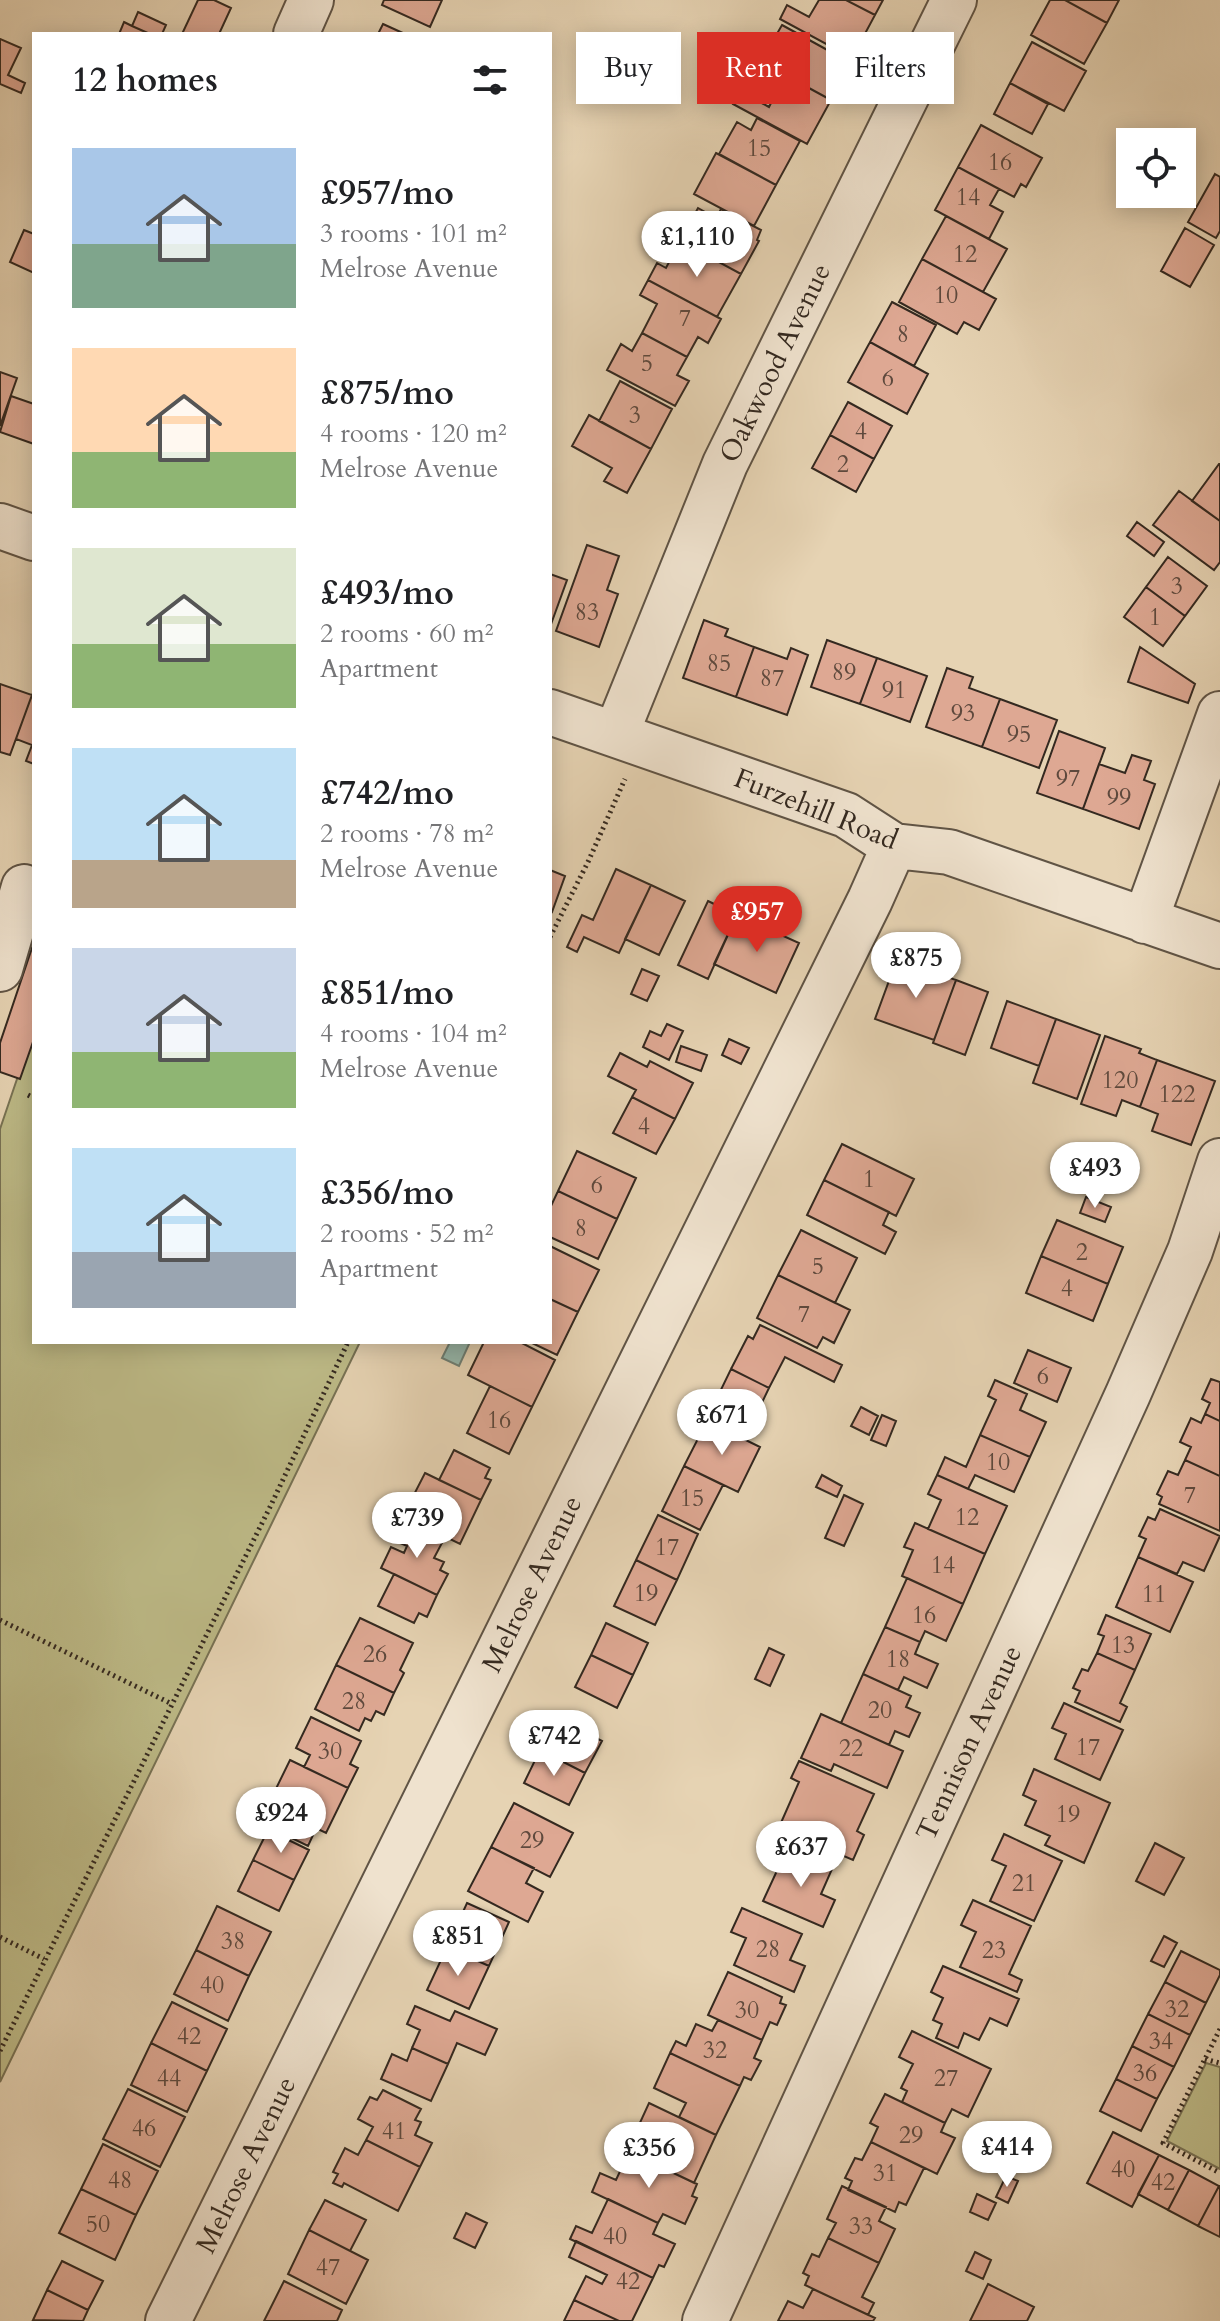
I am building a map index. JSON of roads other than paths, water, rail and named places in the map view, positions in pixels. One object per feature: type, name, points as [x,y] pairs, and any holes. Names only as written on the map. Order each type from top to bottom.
[{"type":"street","points":[[297,32],[311,0]]},
{"type":"street","name":"Oakwood Avenue","points":[[629,739],[725,464],[954,0]]},
{"type":"street","points":[[0,526],[32,537]]},
{"type":"street","name":"Furzehill Road","points":[[552,713],[846,815],[894,846],[949,852],[1220,946]]},
{"type":"street","points":[[1145,921],[1220,714]]},
{"type":"street","name":"Melrose Avenue","points":[[168,2321],[851,939],[894,846]]},
{"type":"street","points":[[0,969],[24,887]]},
{"type":"street","name":"Tennison Avenue","points":[[705,2321],[1134,1380],[1190,1251],[1220,1161]]},
{"type":"water","points":[[449,1344],[469,1344],[459,1366],[442,1358]]}]
